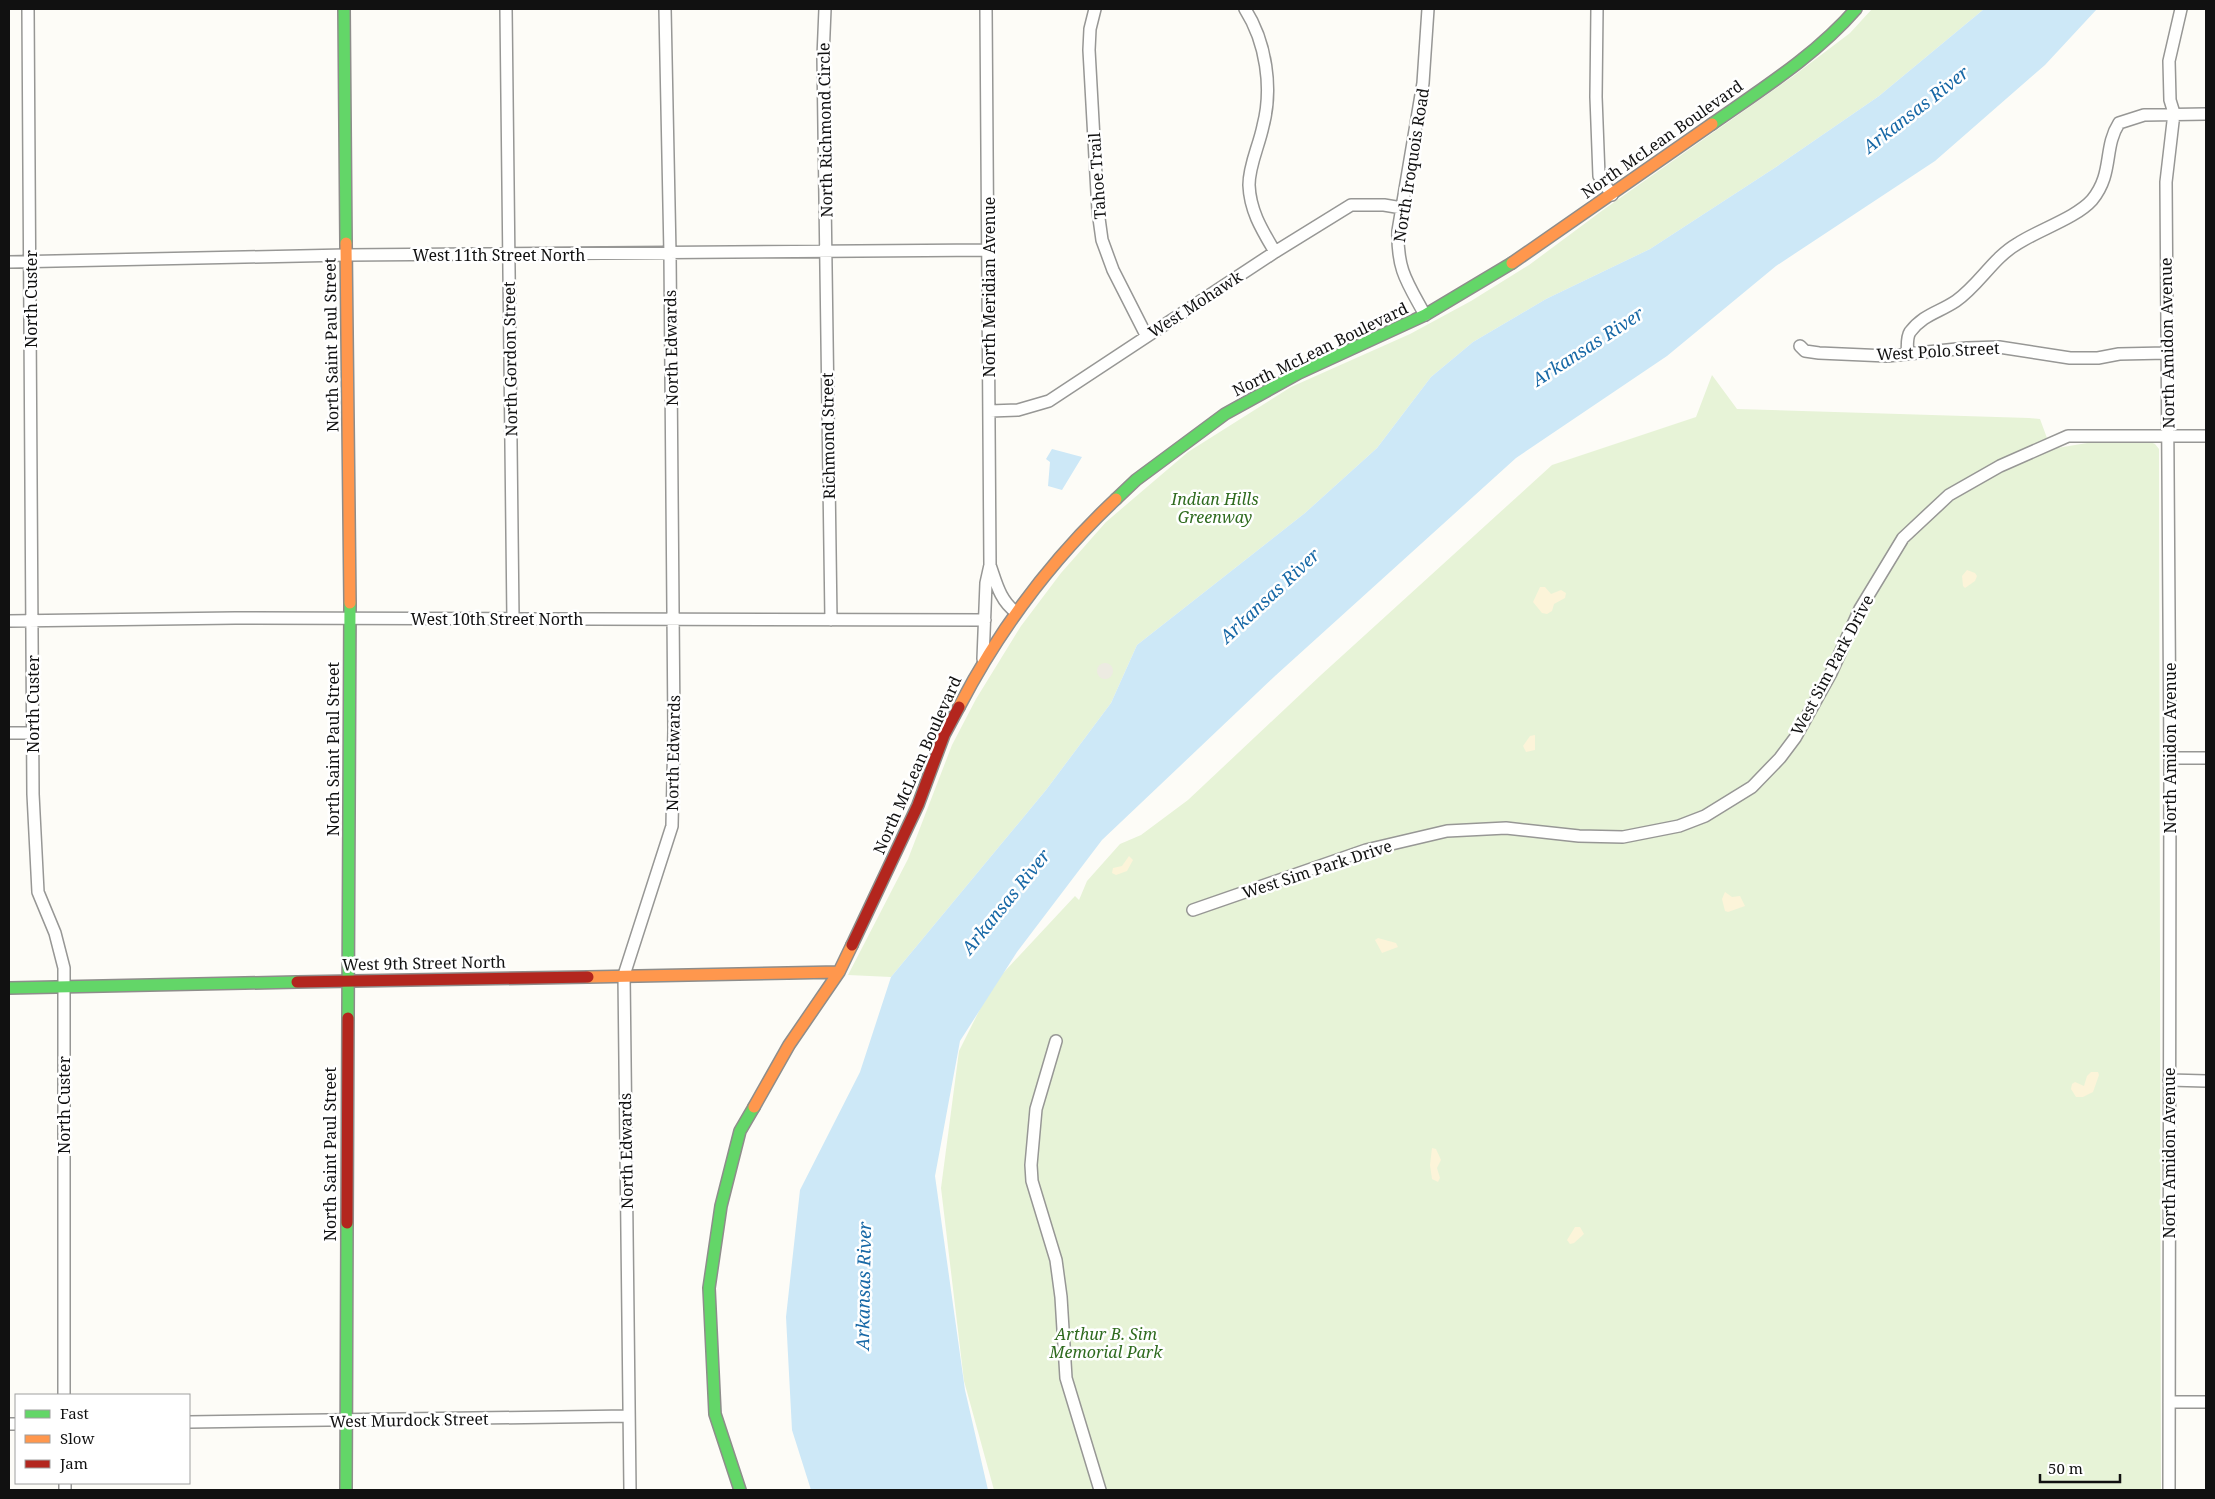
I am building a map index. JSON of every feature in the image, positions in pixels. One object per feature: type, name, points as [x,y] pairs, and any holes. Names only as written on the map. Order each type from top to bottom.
[{"type":"street","name":"North Custer","points":[[28,9],[33,733],[38,892],[55,933],[64,968],[64,1394]]},
{"type":"street","name":"North Saint Paul Street","points":[[344,9],[350,618],[344,1421],[346,1490]]},
{"type":"street","name":"North Gordon Street","points":[[506,9],[513,619]]},
{"type":"street","name":"North Edwards","points":[[630,1490],[624,975],[672,826],[674,730],[670,254],[665,9]]},
{"type":"street","name":"North Richmond Circle","points":[[824,9],[826,252]]},
{"type":"street","name":"North Meridian Avenue","points":[[983,660],[986,583],[990,565],[986,9]]},
{"type":"street","name":"Tahoe Trail","points":[[1095,9],[1090,29],[1089,50],[1098,210],[1102,240],[1113,270],[1146,335]]},
{"type":"street","points":[[1245,9],[1260,41],[1267,78],[1264,125],[1251,168],[1251,202],[1254,216],[1275,252]]},
{"type":"street","name":"North Iroquois Road","points":[[1425,315],[1400,266],[1398,231],[1423,83],[1428,9]]},
{"type":"street","points":[[1597,9],[1596,97],[1599,176],[1612,195]]},
{"type":"street","name":"North McLean Boulevard","points":[[740,1490],[715,1414],[709,1288],[721,1206],[740,1131],[789,1045],[839,972],[918,805],[944,735],[983,660],[1046,571],[1102,512],[1136,480],[1225,414],[1299,373],[1425,315],[1525,254],[1612,195],[1791,68],[1843,24],[1856,9]]},
{"type":"street","name":"North Amidon Avenue","points":[[2169,1490],[2170,758],[2166,182],[2174,114],[2170,100],[2168,61],[2181,9]]},
{"type":"street","points":[[1908,354],[1908,335],[1922,318],[1956,301],[2014,245],[2075,212],[2090,201],[2105,179],[2111,140],[2120,123],[2144,115],[2206,114]]},
{"type":"street","name":"West Mohawk","points":[[990,411],[1018,410],[1049,401],[1146,335],[1351,205],[1384,204],[1402,208]]},
{"type":"street","name":"West 11th Street North","points":[[9,262],[346,255],[670,254],[989,250]]},
{"type":"street","name":"Richmond Street","points":[[826,252],[831,620]]},
{"type":"street","name":"West Polo Street","points":[[1800,346],[1805,351],[1819,353],[1908,354],[1999,347],[2070,358],[2098,358],[2119,354],[2167,352]]},
{"type":"street","points":[[2168,434],[2206,436]]},
{"type":"street","name":"West Sim Park Drive","points":[[1193,910],[1366,850],[1447,831],[1506,828],[1579,836],[1623,837],[1679,826],[1704,816],[1752,787],[1769,772],[1795,738],[1831,673],[1860,609],[1903,538],[1949,495],[2000,466],[2068,436],[2168,434]]},
{"type":"street","name":"North Meridian Avenue","points":[[990,565],[1000,593],[1009,608],[1016,612]]},
{"type":"street","name":"West 10th Street North","points":[[9,621],[350,618],[985,620]]},
{"type":"street","points":[[9,733],[33,733]]},
{"type":"street","points":[[2170,758],[2206,758]]},
{"type":"street","name":"West 9th Street North","points":[[9,988],[839,972]]},
{"type":"street","points":[[1056,1041],[1036,1109],[1031,1165],[1032,1181],[1056,1260],[1061,1297],[1066,1378],[1100,1490]]},
{"type":"street","points":[[2169,1080],[2206,1080]]},
{"type":"street","points":[[2169,1402],[2206,1402]]},
{"type":"street","name":"West Murdock Street","points":[[190,1422],[629,1416]]},
{"type":"green space","name":"Indian Hills Greenway","points":[[1872,9],[1984,9],[1879,96],[1776,167],[1650,249],[1546,299],[1473,342],[1431,377],[1377,448],[1305,513],[1137,645],[1111,703],[1046,790],[891,977],[848,975],[908,859],[952,745],[976,699],[1021,626],[1061,573],[1106,522],[1188,452],[1291,387],[1410,334],[1471,301],[1529,265],[1603,210],[1792,77],[1850,33]]},
{"type":"green space","name":"Arthur B. Sim Memorial Park","points":[[1712,375],[1737,409],[2040,419],[2051,449],[2087,443],[2146,440],[2155,444],[2159,449],[2161,1490],[994,1490],[964,1381],[941,1188],[959,1051],[992,985],[1075,896],[1079,900],[1087,881],[1120,844],[1141,835],[1188,800],[1321,675],[1552,465],[1696,417]]},
{"type":"sand","points":[[1967,570],[1975,573],[1977,576],[1975,581],[1965,588],[1962,576]]},
{"type":"sand","points":[[1540,587],[1545,587],[1551,594],[1561,590],[1566,593],[1565,598],[1554,604],[1552,611],[1547,614],[1542,613],[1533,602]]},
{"type":"sand","points":[[1535,735],[1535,750],[1526,752],[1523,746],[1530,736]]},
{"type":"sand","points":[[1129,856],[1133,860],[1127,871],[1116,875],[1112,873],[1113,868],[1122,866]]},
{"type":"sand","points":[[1725,892],[1732,897],[1740,896],[1745,906],[1728,912],[1725,911],[1722,899]]},
{"type":"sand","points":[[1378,938],[1396,943],[1398,947],[1382,953],[1375,940]]},
{"type":"sand","points":[[2091,1072],[2098,1072],[2099,1075],[2093,1092],[2083,1097],[2076,1097],[2071,1089],[2072,1084],[2075,1082],[2084,1086],[2087,1076]]},
{"type":"sand","points":[[1432,1148],[1436,1149],[1441,1160],[1437,1168],[1440,1178],[1438,1182],[1432,1179],[1430,1165]]},
{"type":"sand","points":[[1575,1227],[1580,1227],[1584,1234],[1574,1243],[1570,1244],[1567,1240]]},
{"type":"shaded area","points":[[1102,663],[1108,663],[1113,668],[1111,677],[1102,679],[1097,674],[1097,668]]},
{"type":"water","name":"Arkansas River","points":[[1984,9],[2097,9],[2045,65],[1935,161],[1776,266],[1667,356],[1516,458],[1275,676],[1102,840],[1017,952],[960,1041],[935,1176],[965,1390],[988,1490],[811,1490],[792,1430],[786,1317],[800,1190],[860,1072],[891,977],[1046,790],[1111,703],[1137,645],[1305,513],[1377,448],[1431,377],[1473,342],[1546,299],[1650,249],[1776,167],[1879,96]]},
{"type":"water","points":[[1052,449],[1082,457],[1062,490],[1048,486],[1050,462],[1046,459]]},
{"type":"traffic: fast","points":[[344,9],[346,243]]},
{"type":"traffic: fast","points":[[1712,124],[1806,56],[1856,9]]},
{"type":"traffic: fast","points":[[1116,499],[1136,480],[1225,414],[1299,373],[1425,315],[1512,263]]},
{"type":"traffic: fast","points":[[348,1018],[350,603]]},
{"type":"traffic: fast","points":[[9,988],[297,982]]},
{"type":"traffic: fast","points":[[740,1490],[715,1414],[709,1288],[721,1206],[740,1131],[754,1107]]},
{"type":"traffic: fast","points":[[346,1490],[347,1223]]},
{"type":"traffic: slow","points":[[1512,263],[1712,124]]},
{"type":"traffic: slow","points":[[346,243],[350,603]]},
{"type":"traffic: slow","points":[[959,707],[992,650],[1028,596],[1070,546],[1116,499]]},
{"type":"traffic: slow","points":[[754,1107],[789,1045],[839,972],[852,945]]},
{"type":"traffic: slow","points":[[588,977],[839,972]]},
{"type":"traffic: jam","points":[[852,945],[918,805],[944,735],[959,707]]},
{"type":"traffic: jam","points":[[297,982],[588,977]]},
{"type":"traffic: jam","points":[[347,1223],[348,1018]]}]
